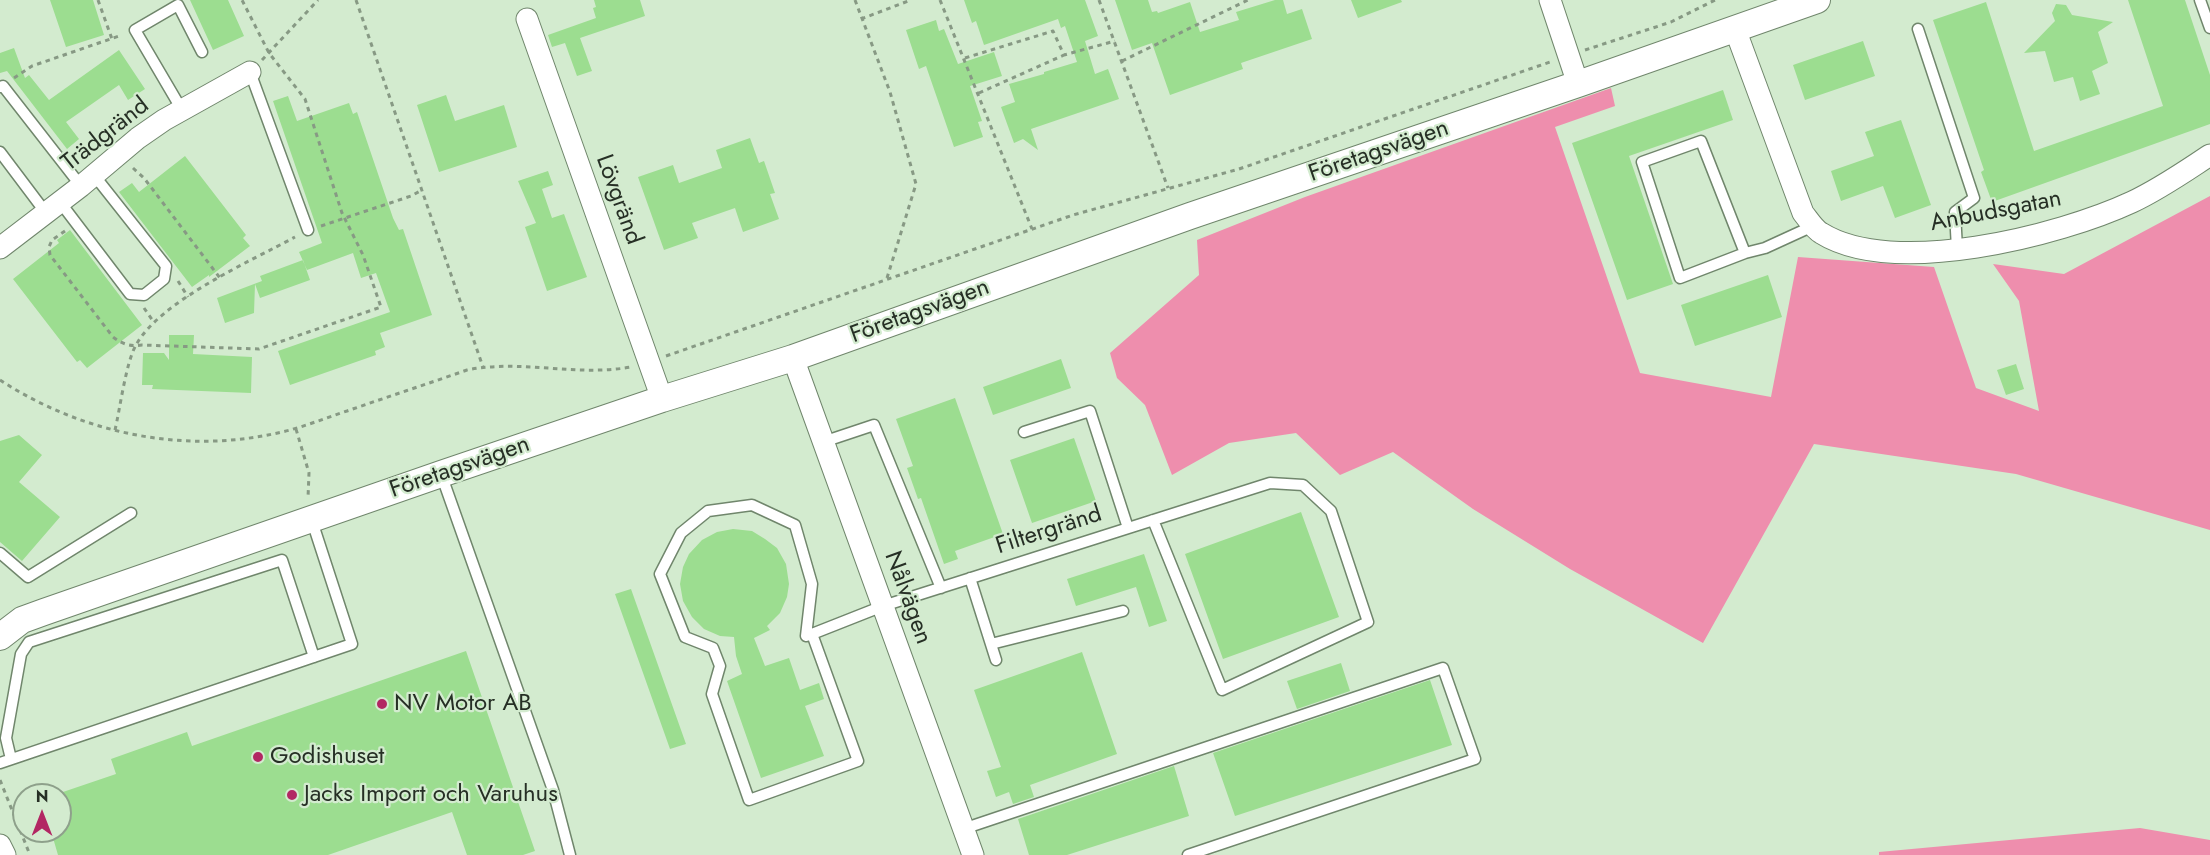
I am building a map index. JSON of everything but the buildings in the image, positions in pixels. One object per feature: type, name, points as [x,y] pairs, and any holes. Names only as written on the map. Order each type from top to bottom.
[{"type":"street","points":[[1550,0],[1578,84]]},
{"type":"street","name":"Företagsvägen","points":[[0,637],[11,621],[662,399],[793,357],[1190,216],[1817,0]]},
{"type":"street","name":"Lövgränd","points":[[527,19],[662,399]]},
{"type":"street","name":"Anbudsgatan","points":[[1735,29],[1803,213],[1819,233],[1850,246],[1898,253],[1957,249],[2024,238],[2090,219],[2130,203],[2168,183],[2210,155]]},
{"type":"street","name":"Trädgränd","points":[[0,248],[147,132],[250,72]]},
{"type":"street","name":"Nålvägen","points":[[793,357],[973,855]]},
{"type":"street","points":[[0,845],[4,855]]},
{"type":"lane","points":[[2200,0],[2210,28]]},
{"type":"lane","points":[[182,110],[135,30],[178,5],[202,52]]},
{"type":"lane","points":[[1918,29],[1974,198],[1955,212],[1957,249]]},
{"type":"lane","points":[[250,72],[308,230]]},
{"type":"lane","points":[[0,152],[53,208],[75,223],[130,294],[144,295],[164,279],[166,266],[2,86]]},
{"type":"lane","points":[[1745,253],[1701,141],[1642,162],[1680,278],[1745,253],[1765,248],[1813,226]]},
{"type":"lane","points":[[1024,432],[1090,411],[1128,528]]},
{"type":"lane","points":[[824,442],[874,425],[941,588]]},
{"type":"lane","points":[[441,474],[553,790],[570,855]]},
{"type":"lane","name":"Filtergränd","points":[[812,634],[883,606],[1227,496],[1270,483],[1303,485],[1331,511],[1368,622],[1222,690],[1153,520]]},
{"type":"lane","points":[[752,505],[795,525],[812,584],[806,636],[812,634],[858,761],[749,800],[712,694],[720,666],[713,648],[685,637],[660,574],[681,533],[708,511],[752,505]]},
{"type":"lane","points":[[0,553],[28,577],[130,513]]},
{"type":"lane","points":[[0,763],[352,644],[311,518]]},
{"type":"lane","points":[[11,759],[6,738],[21,654],[29,642],[282,560],[314,657]]},
{"type":"lane","points":[[970,578],[996,660]]},
{"type":"lane","points":[[991,644],[1124,611]]},
{"type":"lane","points":[[963,829],[1443,668],[1475,759],[1188,855]]},
{"type":"path","points":[[98,0],[112,39]]},
{"type":"path","points":[[75,223],[52,240],[49,247],[50,255],[120,342],[135,346],[259,349],[381,307],[363,255],[342,213],[305,99],[269,53],[242,0]]},
{"type":"path","points":[[250,72],[318,0]]},
{"type":"path","points":[[356,0],[483,367]]},
{"type":"path","points":[[855,0],[890,92],[916,184],[887,278]]},
{"type":"path","points":[[861,19],[911,0]]},
{"type":"path","points":[[940,0],[1032,229]]},
{"type":"path","points":[[1099,0],[1168,188]]},
{"type":"path","points":[[1122,61],[1248,0]]},
{"type":"path","points":[[0,380],[52,410],[78,420],[146,438],[201,441],[259,437],[296,429],[467,370],[483,367],[616,370],[648,362],[1094,208],[1239,169],[1671,22],[1715,0]]},
{"type":"path","points":[[2,86],[32,66],[135,30]]},
{"type":"path","points":[[965,58],[1053,31],[1064,55]]},
{"type":"path","points":[[979,93],[1064,55],[1115,41]]},
{"type":"path","points":[[118,154],[144,178],[220,278]]},
{"type":"path","points":[[115,430],[135,346],[153,321],[220,278],[308,230],[411,196],[422,190]]},
{"type":"path","points":[[0,780],[30,855]]},
{"type":"shaded area","points":[[1611,88],[1615,106],[1555,127],[1640,373],[1771,397],[1798,257],[1934,267],[1976,388],[2039,411],[2019,301],[1993,264],[2064,274],[2210,196],[2210,530],[2016,474],[1814,444],[1703,643],[1570,569],[1473,509],[1393,452],[1340,475],[1296,433],[1229,443],[1172,475],[1145,405],[1117,378],[1110,353],[1199,275],[1197,240],[1305,197]]},
{"type":"shaded area","points":[[2140,828],[2210,840],[2210,855],[1879,855],[1879,852]]},
{"type":"place","name":"NV Motor AB","points":[[382,704]]},
{"type":"place","name":"Godishuset","points":[[258,757]]},
{"type":"place","name":"Jacks Import och Varuhus","points":[[292,795]]}]
